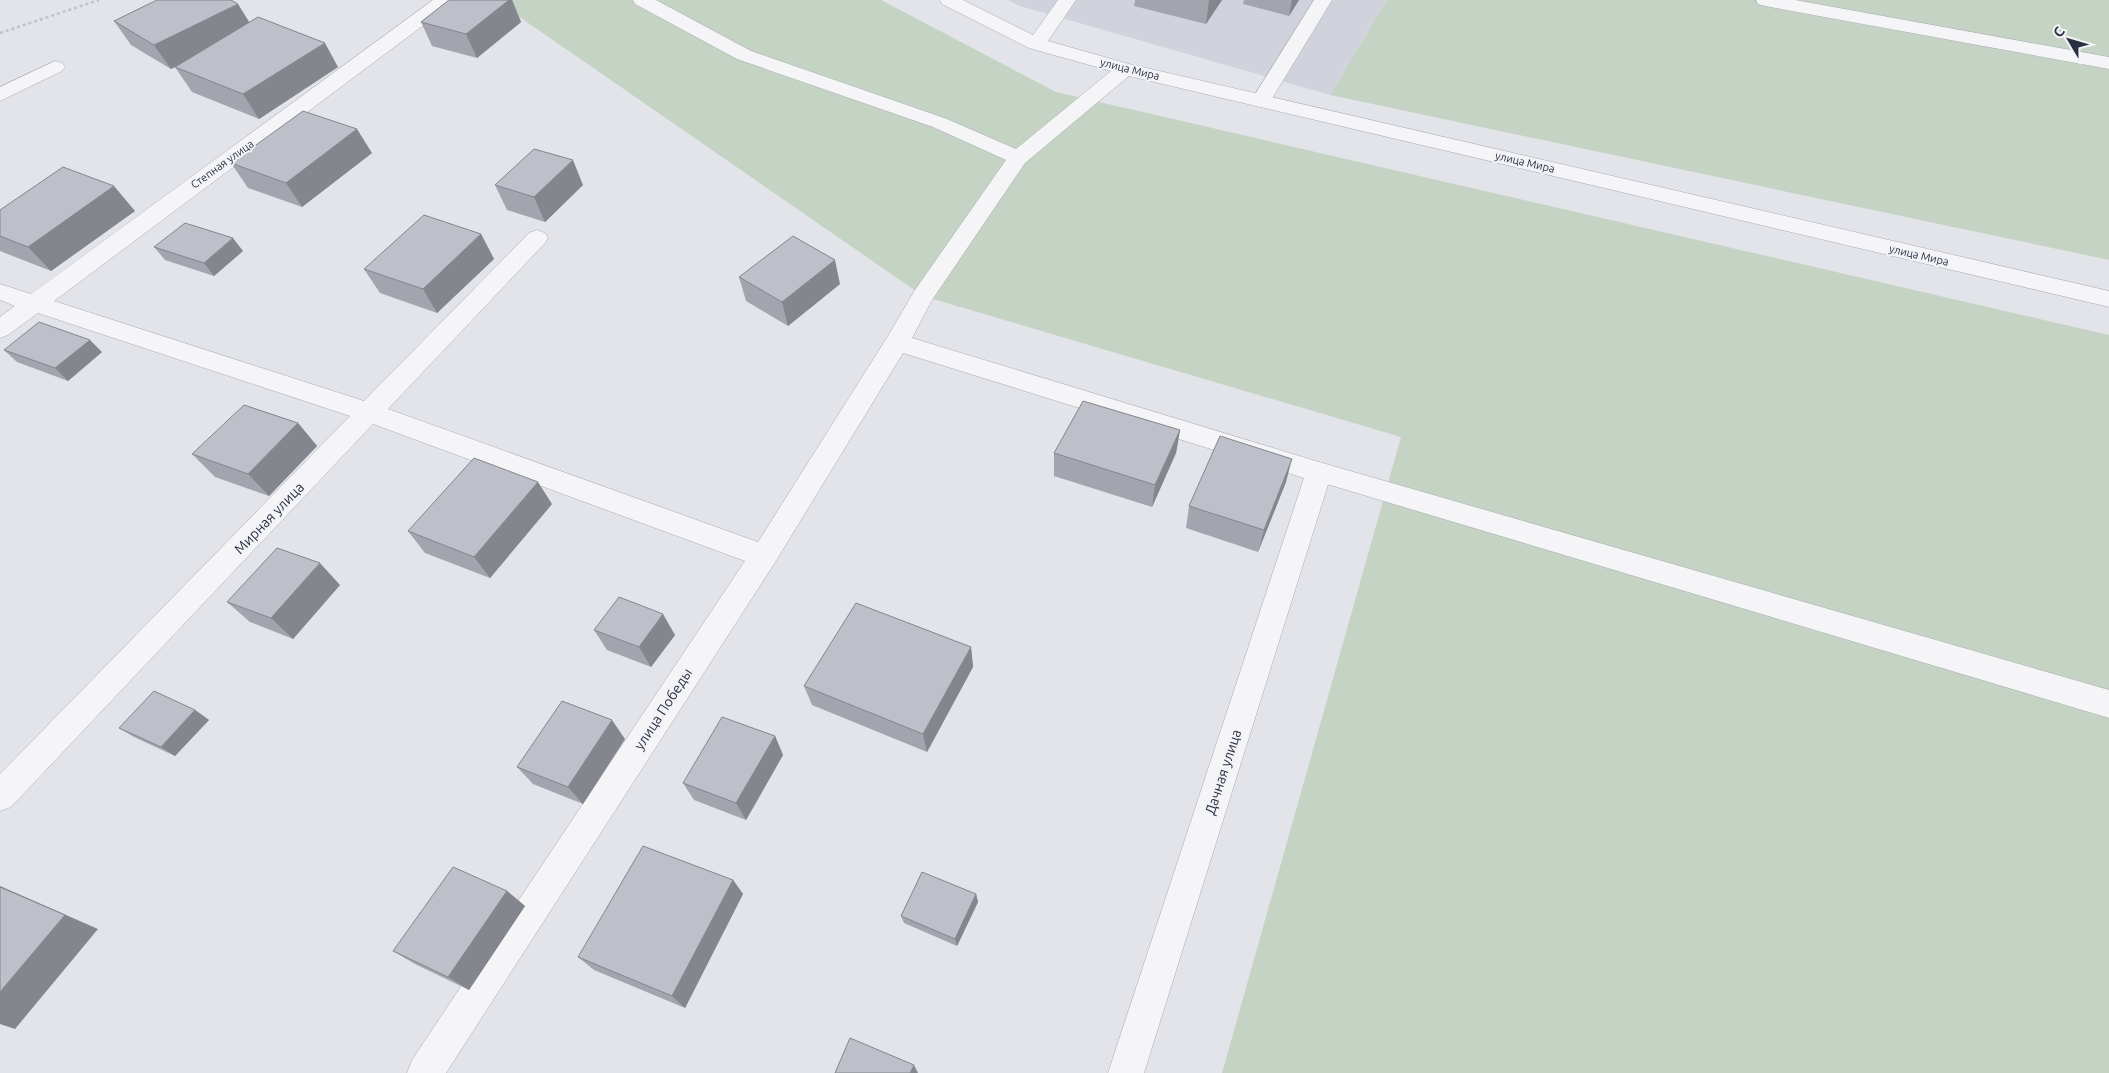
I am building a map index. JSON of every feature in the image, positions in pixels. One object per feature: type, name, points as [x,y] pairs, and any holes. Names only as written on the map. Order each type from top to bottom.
[{"type":"street","name":"Степная улица","points":[[0,329],[445,0]]},
{"type":"street","points":[[642,0],[744,55],[940,123],[1018,158]]},
{"type":"street","name":"улица Мира","points":[[949,0],[1036,44],[1125,69],[2109,299]]},
{"type":"street","points":[[1036,44],[1067,0]]},
{"type":"street","points":[[1261,101],[1323,0]]},
{"type":"street","points":[[1765,0],[2109,63]]},
{"type":"street","points":[[0,95],[56,67]]},
{"type":"street","name":"улица Победы","points":[[425,1073],[764,556],[897,342],[923,296],[1018,158],[1125,69]]},
{"type":"street","name":"Мирная улица","points":[[0,796],[538,238]]},
{"type":"street","points":[[0,292],[370,413],[764,556]]},
{"type":"street","points":[[897,342],[1319,472],[2109,704]]},
{"type":"street","name":"Дачная улица","points":[[1126,1073],[1319,472]]},
{"type":"path","points":[[0,33],[100,0]]},
{"type":"shaded area","points":[[1008,0],[1387,0],[1330,95],[1020,6]]},
{"type":"green space","points":[[495,0],[881,0],[1056,92],[2109,335],[2109,1073],[1222,1073],[1401,437],[923,296]]},
{"type":"green space","points":[[1387,0],[2109,0],[2109,260],[1330,95]]},
{"type":"building","points":[[157,0],[231,0],[238,4],[154,45],[114,21]]},
{"type":"building","points":[[449,0],[509,0],[466,34],[421,22]]},
{"type":"building","points":[[258,17],[325,43],[243,94],[175,67]]},
{"type":"building","points":[[303,111],[357,129],[286,183],[231,163]]},
{"type":"building","points":[[534,149],[573,160],[534,197],[495,185]]},
{"type":"building","points":[[63,167],[114,186],[28,247],[0,236],[0,210]]},
{"type":"building","points":[[424,215],[481,234],[423,289],[364,269]]},
{"type":"building","points":[[185,223],[233,238],[204,263],[154,247]]},
{"type":"building","points":[[793,236],[835,260],[782,302],[739,277]]},
{"type":"building","points":[[39,322],[90,340],[55,368],[4,350]]},
{"type":"building","points":[[1083,401],[1180,430],[1155,485],[1054,453]]},
{"type":"building","points":[[244,405],[298,423],[248,474],[192,454]]},
{"type":"building","points":[[1220,436],[1292,459],[1264,530],[1189,506]]},
{"type":"building","points":[[474,458],[538,482],[474,557],[408,531]]},
{"type":"building","points":[[277,548],[320,563],[271,618],[227,602]]},
{"type":"building","points":[[619,597],[663,614],[639,647],[594,630]]},
{"type":"building","points":[[856,603],[971,647],[923,734],[804,686]]},
{"type":"building","points":[[154,691],[195,710],[161,747],[119,728]]},
{"type":"building","points":[[562,701],[612,720],[568,787],[517,767]]},
{"type":"building","points":[[722,717],[775,736],[736,803],[683,783]]},
{"type":"building","points":[[643,846],[733,880],[672,996],[578,957]]},
{"type":"building","points":[[453,867],[507,891],[448,977],[393,951]]},
{"type":"building","points":[[922,872],[976,894],[955,939],[901,916]]},
{"type":"building","points":[[0,887],[65,915],[0,992]]},
{"type":"building","points":[[850,1038],[914,1065],[910,1073],[835,1073]]}]
